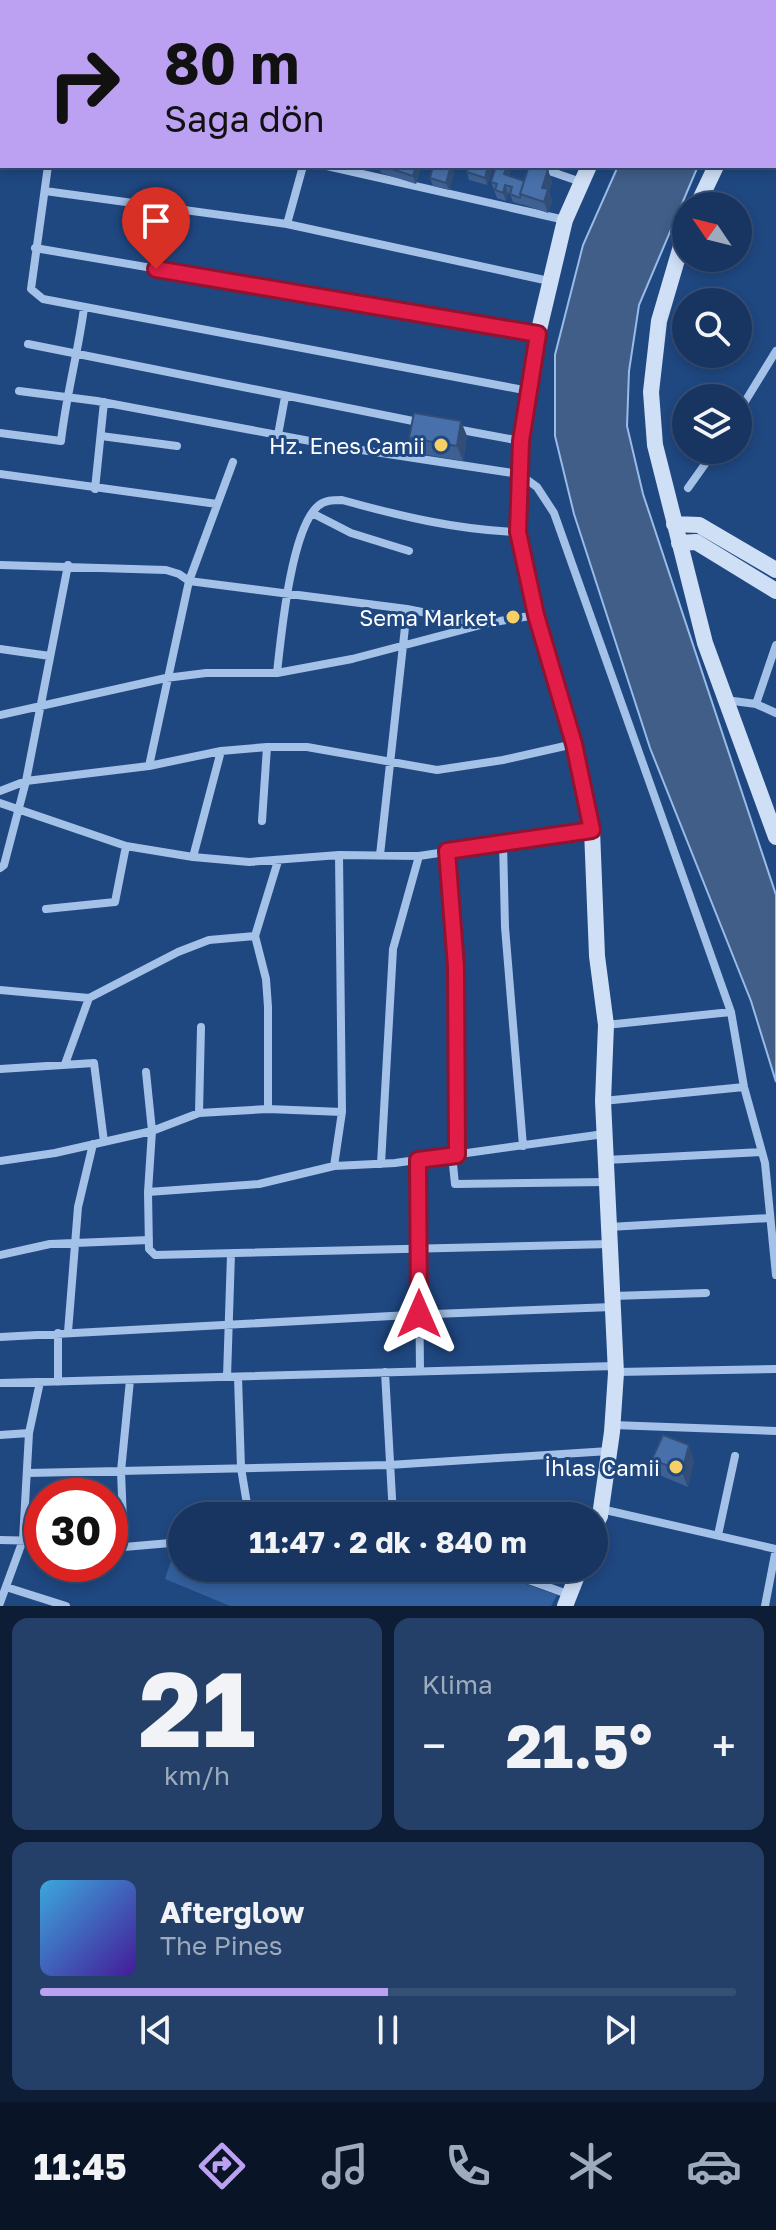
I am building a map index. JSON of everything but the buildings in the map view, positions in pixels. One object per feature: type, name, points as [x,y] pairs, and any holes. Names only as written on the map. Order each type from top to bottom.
[{"type":"main road","points":[[588,168],[565,220],[538,334],[521,441],[518,532],[536,615],[574,744],[592,830],[597,956],[606,1025],[603,1101],[616,1369],[602,1502]]},
{"type":"main road","points":[[704,192],[715,168]]},
{"type":"main road","points":[[673,272],[659,321],[651,392],[655,445],[705,643],[776,837]]},
{"type":"main road","points":[[674,524],[699,525],[776,570]]},
{"type":"main road","points":[[679,543],[696,542],[776,591]]},
{"type":"main road","points":[[568,1601],[575,1582]]},
{"type":"street","points":[[48,168],[31,289],[43,299],[529,391]]},
{"type":"street","points":[[287,224],[302,168]]},
{"type":"street","points":[[336,168],[565,220]]},
{"type":"street","points":[[373,176],[376,168]]},
{"type":"street","points":[[541,168],[581,182]]},
{"type":"street","points":[[45,191],[287,224],[549,281]]},
{"type":"street","points":[[35,248],[538,334]]},
{"type":"street","points":[[0,433],[61,441],[84,308]]},
{"type":"street","points":[[28,344],[429,424]]},
{"type":"street","points":[[752,390],[776,351]]},
{"type":"street","points":[[19,391],[104,402],[278,435],[519,474],[537,487],[554,513],[731,1012],[744,1087],[762,1152],[776,1275]]},
{"type":"street","points":[[278,435],[285,397]]},
{"type":"street","points":[[95,489],[104,402]]},
{"type":"street","points":[[444,427],[521,441]]},
{"type":"street","points":[[101,436],[177,446]]},
{"type":"street","points":[[149,766],[189,581],[233,462]]},
{"type":"street","points":[[688,488],[705,464]]},
{"type":"street","points":[[0,474],[217,504]]},
{"type":"street","points":[[277,673],[286,594],[302,537],[312,513],[320,504],[342,500],[427,523],[478,531],[518,532]]},
{"type":"street","points":[[312,513],[351,533],[409,551]]},
{"type":"street","points":[[0,565],[166,570],[189,581],[407,609],[482,624]]},
{"type":"street","points":[[0,868],[4,865],[20,809],[68,565]]},
{"type":"street","points":[[380,855],[407,609]]},
{"type":"street","points":[[0,715],[166,678],[206,673],[277,673],[352,659],[482,624],[536,615]]},
{"type":"street","points":[[756,704],[776,645]]},
{"type":"street","points":[[0,649],[50,656]]},
{"type":"street","points":[[726,700],[756,704],[776,713]]},
{"type":"street","points":[[0,791],[26,781],[149,766],[221,751],[267,747],[307,747],[437,770],[503,760],[574,744]]},
{"type":"street","points":[[262,821],[267,747]]},
{"type":"street","points":[[193,857],[221,751]]},
{"type":"street","points":[[0,803],[126,846],[249,862],[339,855],[419,856],[592,830]]},
{"type":"street","points":[[503,842],[505,927],[523,1146]]},
{"type":"street","points":[[46,909],[115,902],[126,846]]},
{"type":"street","points":[[447,851],[456,967],[455,1184],[607,1182]]},
{"type":"street","points":[[334,1166],[342,1112],[339,855]]},
{"type":"street","points":[[381,1164],[393,949],[419,856]]},
{"type":"street","points":[[268,1109],[267,993],[255,936],[278,861]]},
{"type":"street","points":[[0,990],[89,998],[178,952],[209,940],[255,936]]},
{"type":"street","points":[[65,1064],[89,998]]},
{"type":"street","points":[[606,1025],[731,1012]]},
{"type":"street","points":[[199,1113],[201,1027]]},
{"type":"street","points":[[0,1069],[94,1063],[104,1142]]},
{"type":"street","points":[[146,1072],[152,1131],[148,1192],[149,1249],[155,1255],[418,1249],[610,1236],[770,1218]]},
{"type":"street","points":[[603,1101],[744,1087]]},
{"type":"street","points":[[0,1161],[152,1131],[199,1113],[268,1109],[342,1112]]},
{"type":"street","points":[[148,1192],[259,1184],[334,1166],[418,1160],[605,1134]]},
{"type":"street","points":[[58,1382],[78,1207],[93,1144]]},
{"type":"street","points":[[606,1160],[762,1152]]},
{"type":"street","points":[[418,1160],[420,1371]]},
{"type":"street","points":[[0,1255],[50,1244],[149,1240]]},
{"type":"street","points":[[227,1377],[231,1254]]},
{"type":"street","points":[[0,1337],[613,1302],[706,1293]]},
{"type":"street","points":[[0,1383],[420,1371],[776,1369]]},
{"type":"street","points":[[385,1372],[392,1502]]},
{"type":"street","points":[[238,1377],[241,1468],[247,1502]]},
{"type":"street","points":[[121,1478],[130,1380]]},
{"type":"street","points":[[0,1603],[23,1540],[29,1433],[40,1382]]},
{"type":"street","points":[[612,1425],[776,1431]]},
{"type":"street","points":[[0,1435],[29,1433]]},
{"type":"street","points":[[28,1473],[389,1465],[609,1451]]},
{"type":"street","points":[[718,1535],[735,1456]]},
{"type":"street","points":[[608,1511],[776,1549],[765,1606]]},
{"type":"street","points":[[0,1540],[23,1540]]},
{"type":"street","points":[[128,1547],[168,1543]]},
{"type":"street","points":[[527,1582],[568,1601]]},
{"type":"street","points":[[6,1587],[66,1606]]},
{"type":"shaded area","points":[[617,168],[697,168],[687,192],[672,192],[672,227],[639,305],[629,371],[627,426],[643,494],[776,895],[776,1082],[751,1001],[650,748],[574,514],[555,436],[555,355],[583,245]]},
{"type":"shaded area","points":[[172,1582],[520,1582],[557,1595],[551,1606],[230,1606]]},
{"type":"place","name":"Hz. Enes Camii","points":[[441,445]]},
{"type":"place","name":"Sema Market","points":[[513,617]]},
{"type":"place","name":"İhlas Camii","points":[[676,1467]]},
{"type":"route","points":[[156,269],[538,334],[521,441],[518,532],[536,615],[574,744],[592,830],[447,851],[456,967],[457,1155],[418,1160],[419,1314]]}]
